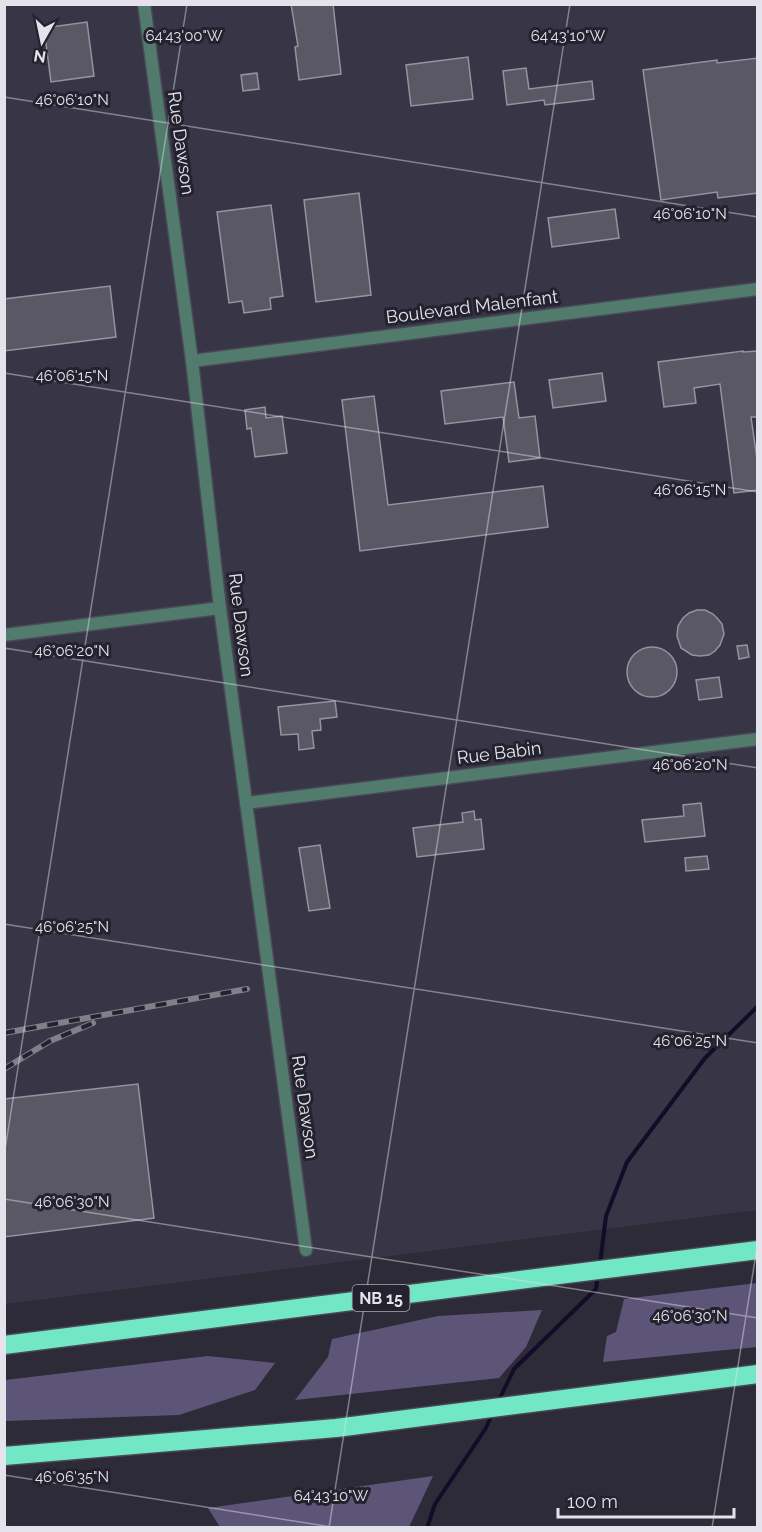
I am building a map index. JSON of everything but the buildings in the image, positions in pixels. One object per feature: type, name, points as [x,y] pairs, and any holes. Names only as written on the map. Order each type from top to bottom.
[{"type":"highway","name":"NB 15","points":[[4,1345],[758,1250]]},
{"type":"highway","points":[[4,1456],[336,1428],[758,1374]]},
{"type":"street","name":"Rue Dawson","points":[[144,4],[192,361],[220,608],[306,1250]]},
{"type":"street","name":"Boulevard Malenfant","points":[[192,361],[758,289]]},
{"type":"street","points":[[4,635],[220,608]]},
{"type":"street","name":"Rue Babin","points":[[246,803],[758,739]]},
{"type":"shaded area","points":[[4,5],[757,5],[757,1210],[5,1304]]},
{"type":"shaded area","points":[[757,1283],[757,1347],[603,1362],[607,1336],[616,1332],[624,1299]]},
{"type":"shaded area","points":[[542,1310],[526,1347],[499,1378],[295,1400],[328,1357],[332,1339],[438,1316]]},
{"type":"shaded area","points":[[208,1356],[275,1363],[255,1390],[179,1415],[5,1421],[5,1380]]},
{"type":"shaded area","points":[[433,1476],[409,1527],[220,1527],[208,1508]]},
{"type":"waterway","points":[[600,1264],[606,1216],[627,1162],[705,1058],[758,1006]]},
{"type":"waterway","points":[[498,1402],[514,1369],[596,1289],[598,1274]]},
{"type":"waterway","points":[[427,1528],[435,1504],[486,1428],[492,1414]]},
{"type":"railway","points":[[4,1033],[247,989]]},
{"type":"railway","points":[[4,1069],[50,1041],[93,1023]]}]
